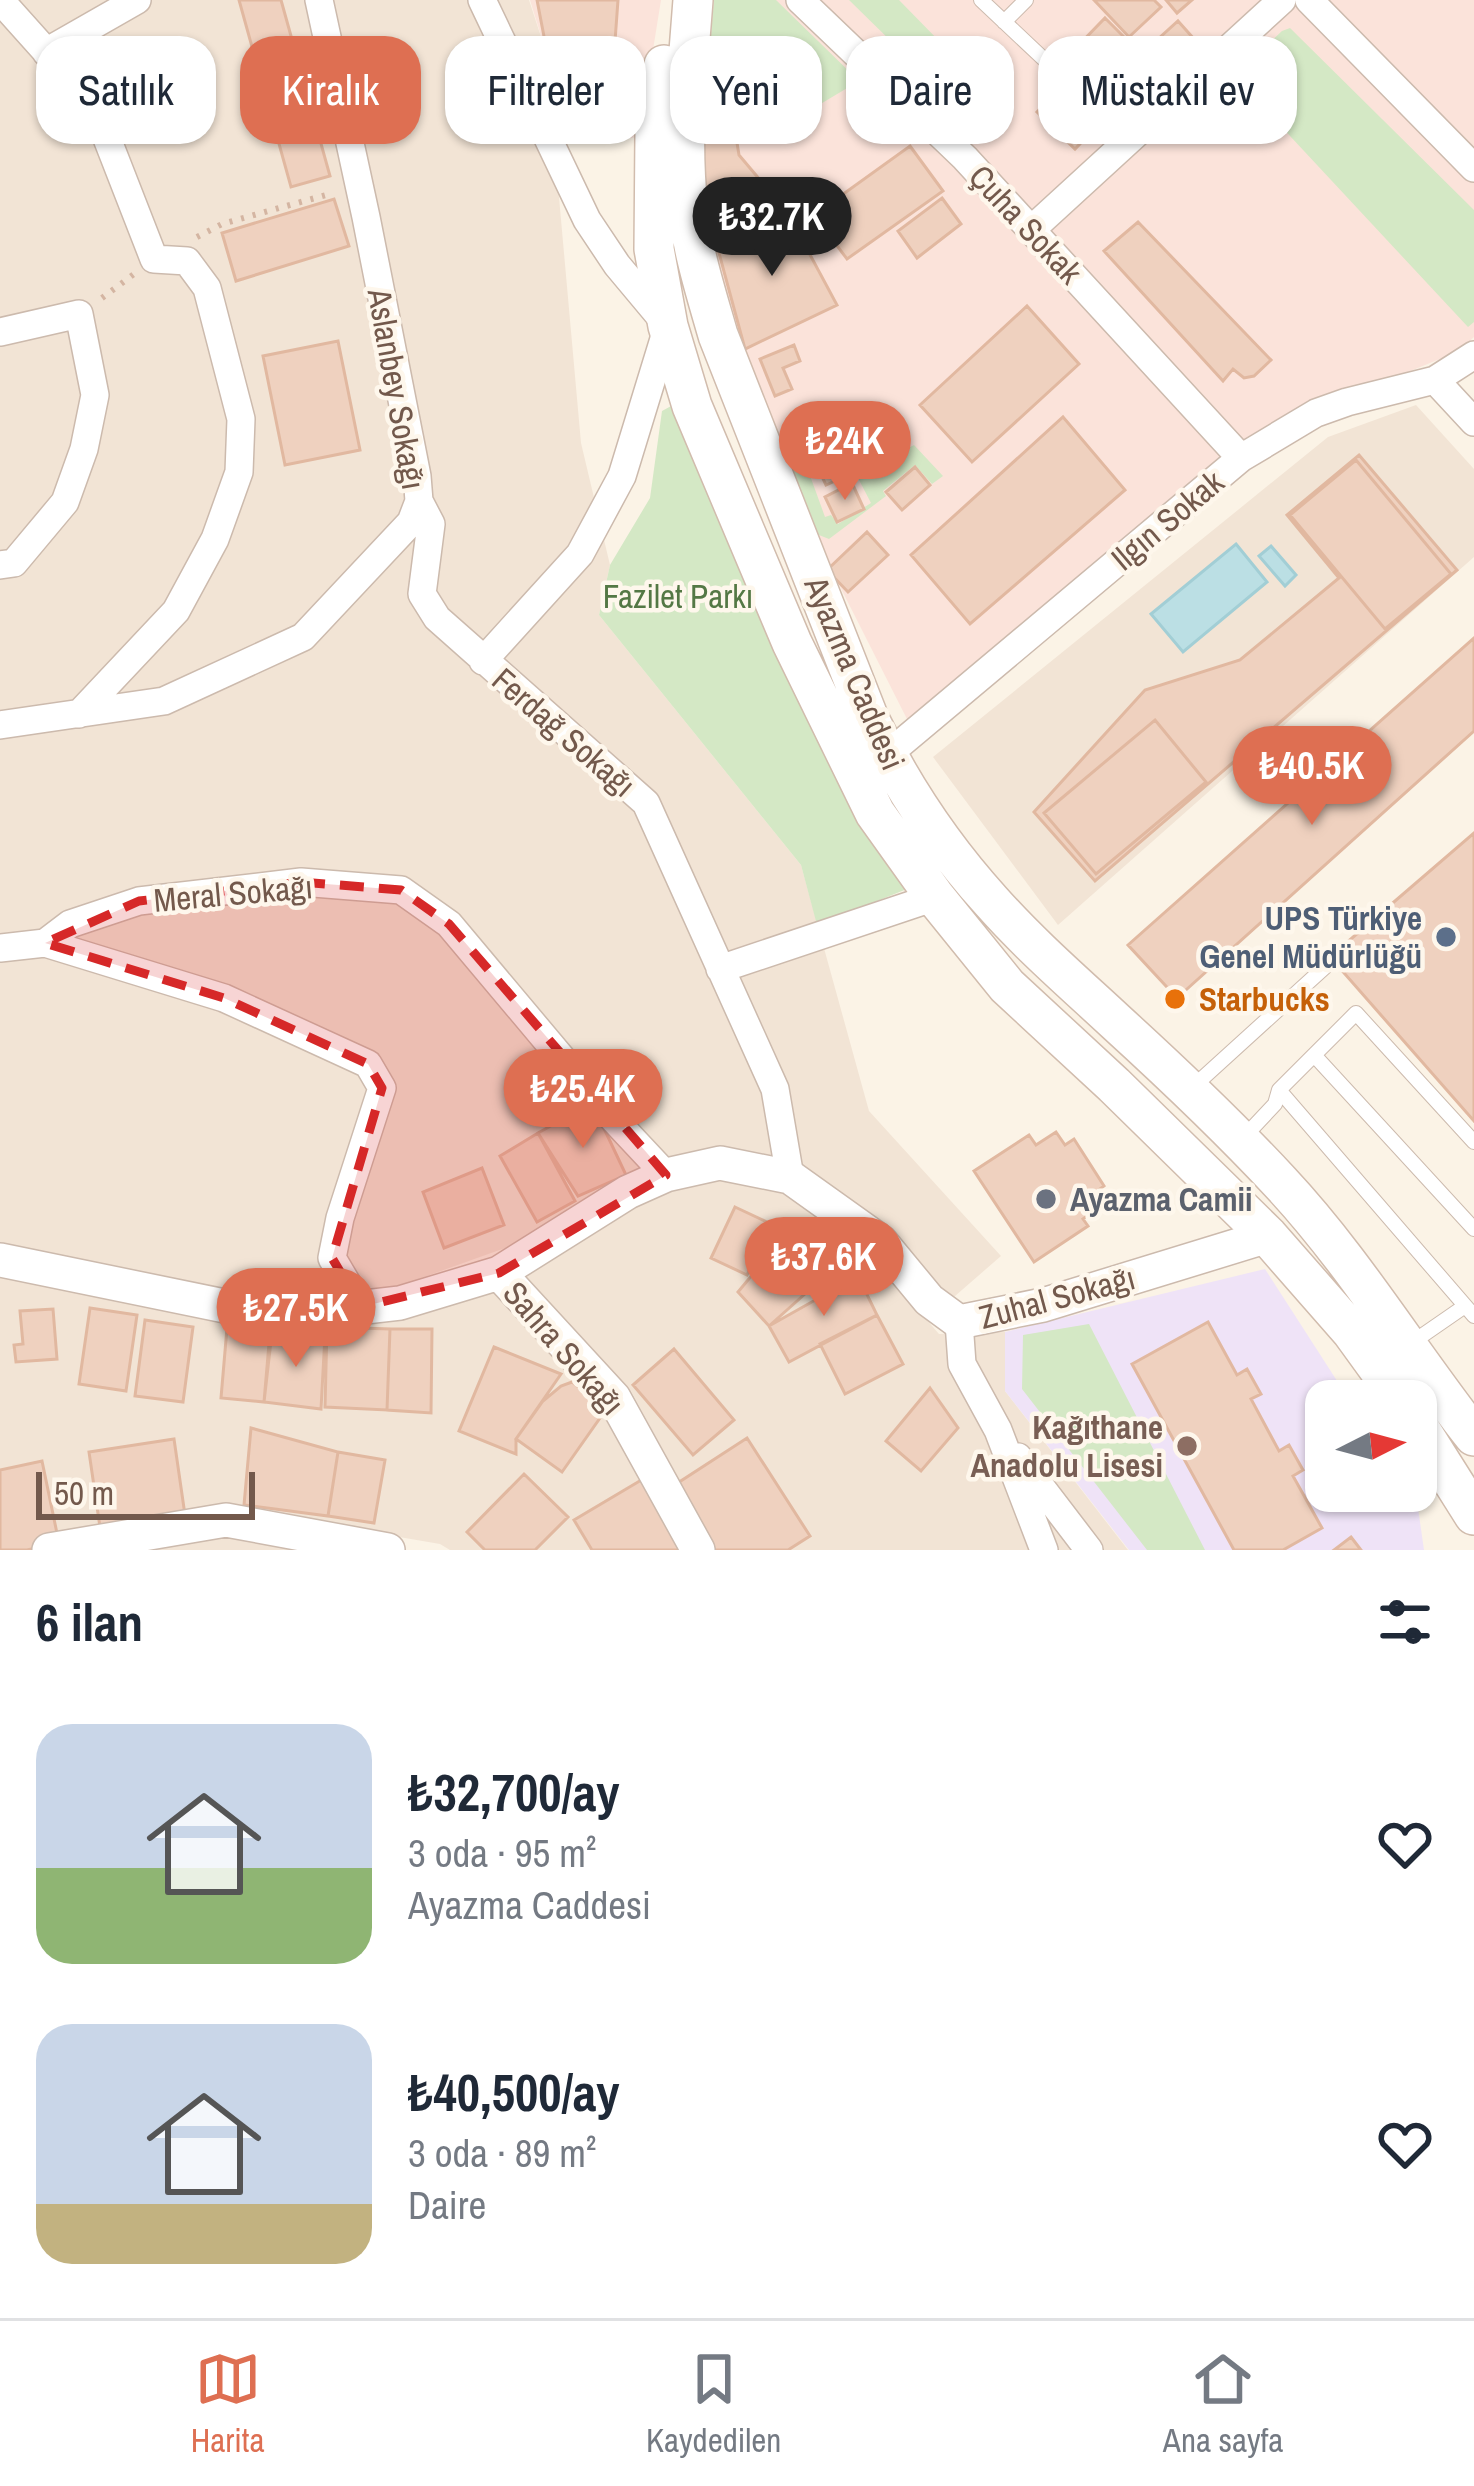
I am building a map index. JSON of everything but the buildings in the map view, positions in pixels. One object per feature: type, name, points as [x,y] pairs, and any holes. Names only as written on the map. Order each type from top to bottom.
[{"type":"main road","name":"Ayazma Caddesi","points":[[672,0],[654,193],[654,249],[668,326],[692,406],[792,643],[875,813],[1007,986],[1268,1236],[1352,1332],[1387,1380]]},
{"type":"main road","name":"Ayazma Caddesi","points":[[693,0],[685,107],[688,207],[701,277],[718,335],[887,755],[988,898],[1190,1090],[1323,1230],[1474,1436]]},
{"type":"main road","points":[[1073,1047],[1109,1056],[1164,1102],[1177,1102],[1190,1090]]},
{"type":"main road","points":[[1268,1236],[1301,1205]]},
{"type":"main road","points":[[1437,1456],[1466,1501],[1466,1550]]},
{"type":"street","points":[[0,0],[36,41]]},
{"type":"street","points":[[74,36],[137,0]]},
{"type":"street","name":"Aslanbey Sokağı","points":[[0,725],[164,701],[302,637],[411,522],[419,501],[417,476],[319,0]]},
{"type":"street","points":[[482,0],[587,220],[616,265],[668,326],[622,476],[580,554],[483,661]]},
{"type":"street","name":"Çuha Sokak","points":[[800,0],[965,158],[1241,458]]},
{"type":"street","points":[[1032,229],[1282,0]]},
{"type":"street","points":[[1309,0],[1474,168]]},
{"type":"street","points":[[79,714],[176,611],[215,539],[239,472],[241,419],[207,288],[187,261],[154,259],[109,144]]},
{"type":"street","points":[[0,332],[79,314],[95,395],[84,449],[64,502],[14,563],[0,565]]},
{"type":"street","name":"Ilgın Sokak","points":[[887,755],[1241,458],[1316,413],[1435,380],[1474,355]]},
{"type":"street","points":[[1435,380],[1474,422]]},
{"type":"street","name":"Ferdağ Sokağı","points":[[419,501],[431,524],[422,594],[437,618],[646,803],[776,1089],[790,1177]]},
{"type":"street","name":"Meral Sokağı","points":[[44,943],[70,924],[140,901],[301,882],[401,890],[449,924],[666,1175]]},
{"type":"street","points":[[721,969],[935,897]]},
{"type":"street","name":"Meral Sokağı","points":[[0,947],[44,943],[224,998],[368,1064],[382,1088],[340,1218],[332,1258],[361,1307]]},
{"type":"street","name":"Zuhal Sokağı","points":[[0,1260],[278,1317],[400,1303],[499,1273],[628,1192],[666,1175],[720,1162],[790,1177],[881,1242],[929,1300],[959,1322],[1042,1305],[1268,1236]]},
{"type":"street","name":"Sahra Sokağı","points":[[499,1273],[614,1398],[698,1550]]},
{"type":"street","points":[[959,1322],[962,1364],[998,1430],[1089,1550]]},
{"type":"street","points":[[998,1430],[1034,1545]]},
{"type":"street","points":[[49,1550],[226,1520],[388,1550]]},
{"type":"lane","points":[[981,0],[1038,54]]},
{"type":"lane","points":[[1004,22],[1026,0]]},
{"type":"lane","points":[[1190,1090],[1325,967]]},
{"type":"lane","points":[[1240,1140],[1275,1104],[1279,1090],[1356,1013],[1474,1142]]},
{"type":"lane","points":[[1314,1055],[1474,1229]]},
{"type":"lane","points":[[1279,1090],[1470,1311],[1408,1345]]},
{"type":"path","points":[[79,314],[154,259],[222,224],[359,185]]},
{"type":"highlighted area","points":[[301,882],[401,890],[449,924],[666,1175],[499,1273],[361,1307],[332,1258],[382,1088],[368,1064],[224,998],[45,943],[139,901]]},
{"type":"shaded area","points":[[0,0],[529,0],[541,36],[445,36],[445,144],[554,144],[581,443],[610,565],[599,615],[801,865],[869,1111],[1001,1256],[947,1303],[902,1252],[810,1171],[742,1151],[670,1163],[511,1246],[396,1287],[269,1300],[0,1244]]},
{"type":"shaded area","points":[[530,0],[661,0],[646,93],[646,36],[541,36]]},
{"type":"shaded area","points":[[712,0],[1474,0],[1474,337],[1459,351],[1246,439],[910,725],[820,547],[727,317],[700,144],[822,144],[822,36],[707,36]]},
{"type":"shaded area","points":[[1416,405],[1474,469],[1474,557],[1058,925],[933,757],[1328,437]]},
{"type":"shaded area","points":[[717,1177],[786,1187],[871,1255],[939,1334],[1005,1332],[1005,1391],[1128,1550],[717,1550],[631,1391],[518,1281],[650,1195]]},
{"type":"shaded area","name":"Kağıthane Anadolu Lisesi","points":[[1265,1269],[1336,1380],[1305,1380],[1305,1512],[1419,1512],[1424,1550],[1129,1550],[1005,1391],[1005,1332]]},
{"type":"shaded area","points":[[0,1270],[276,1325],[403,1312],[498,1292],[605,1399],[686,1550],[450,1550],[440,1544],[230,1508],[0,1544]]},
{"type":"shaded area","points":[[227,1533],[312,1550],[122,1550]]},
{"type":"green space","points":[[714,0],[776,0],[813,36],[711,36]]},
{"type":"green space","points":[[849,0],[899,0],[934,36],[886,36]]},
{"type":"green space","points":[[1290,28],[1474,210],[1474,322],[1468,327],[1297,144],[1297,36],[1277,36]]},
{"type":"green space","points":[[822,45],[846,68],[846,89],[822,103]]},
{"type":"green space","name":"Fazilet Parkı","points":[[673,405],[912,887],[817,925],[801,865],[599,615],[610,565],[650,498],[662,411]]},
{"type":"green space","points":[[799,445],[825,517],[831,515],[838,524],[871,503],[857,476],[914,445],[943,476],[932,484],[915,465],[883,491],[886,496],[829,539],[814,533],[783,451]]},
{"type":"green space","points":[[1089,1324],[1205,1550],[1147,1550],[1022,1389],[1023,1335]]},
{"type":"water","points":[[1236,544],[1267,582],[1183,652],[1151,614]]},
{"type":"water","points":[[1271,546],[1296,575],[1285,586],[1259,556]]},
{"type":"place","name":"UPS Türkiye Genel Müdürlüğü","points":[[1446,937]]},
{"type":"place","name":"Starbucks","points":[[1175,999]]},
{"type":"place","name":"Ayazma Camii","points":[[1046,1199]]},
{"type":"place","name":"Kağıthane Anadolu Lisesi","points":[[1187,1446]]}]
